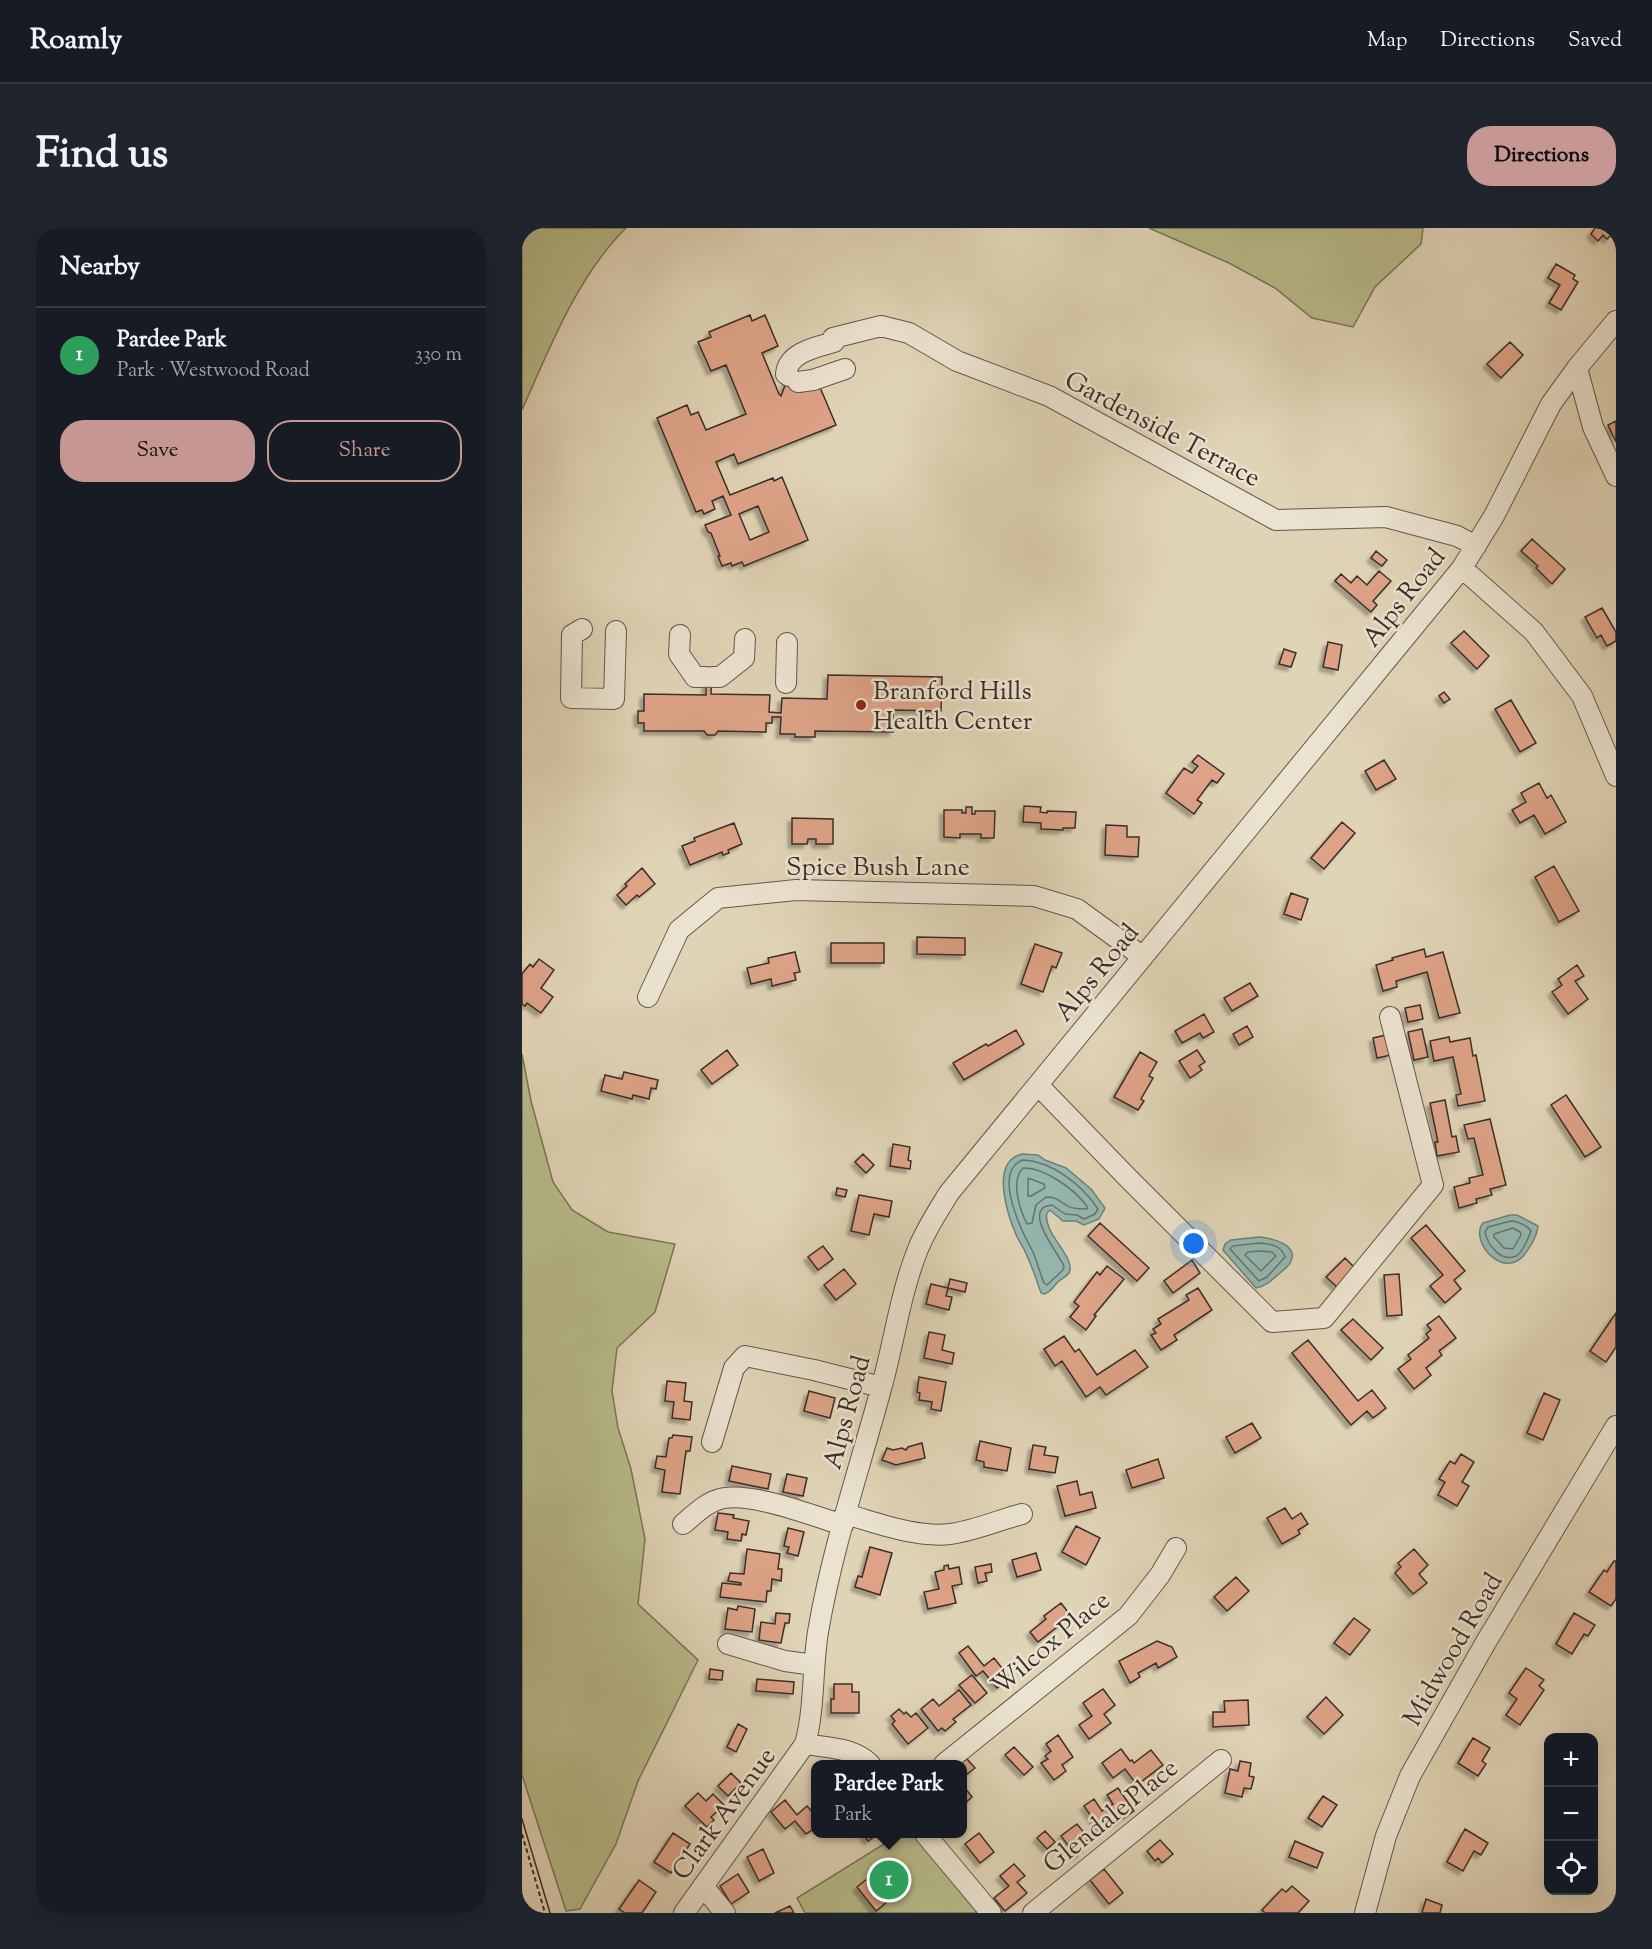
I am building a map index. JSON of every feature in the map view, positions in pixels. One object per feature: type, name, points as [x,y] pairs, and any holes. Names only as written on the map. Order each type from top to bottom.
[{"type":"street","name":"Alps Road","points":[[805,1744],[809,1730],[814,1665],[825,1597],[911,1268],[928,1226],[949,1193],[1462,568],[1476,546],[1551,404],[1616,321]]},
{"type":"street","name":"Gardenside Terrace","points":[[845,369],[813,380],[793,379],[786,374],[790,362],[799,354],[833,340],[881,326],[909,333],[957,361],[1049,396],[1276,520],[1386,517],[1457,536],[1476,546]]},
{"type":"street","points":[[1577,368],[1593,427],[1616,476]]},
{"type":"street","points":[[1462,568],[1534,632],[1582,696],[1616,776]]},
{"type":"street","points":[[582,629],[572,635],[571,698],[614,699],[616,631]]},
{"type":"street","points":[[680,635],[679,654],[695,677],[720,677],[744,658],[745,639]]},
{"type":"street","points":[[786,683],[787,643]]},
{"type":"street","name":"Spice Bush Lane","points":[[648,996],[679,930],[718,898],[796,890],[1034,896],[1077,909],[1143,957]]},
{"type":"street","points":[[1038,1085],[1126,1177],[1272,1322],[1324,1318],[1433,1185],[1390,1017]]},
{"type":"street","points":[[712,1442],[734,1368],[745,1356],[881,1387]]},
{"type":"street","name":"Midwood Road","points":[[1365,1913],[1386,1836],[1410,1776],[1480,1651],[1616,1426]]},
{"type":"street","points":[[683,1524],[708,1504],[718,1499],[731,1497],[755,1499],[844,1519],[937,1534],[952,1534],[1022,1514]]},
{"type":"street","name":"Wilcox Place","points":[[949,1760],[1128,1616],[1160,1575],[1176,1548]]},
{"type":"street","points":[[728,1644],[785,1661],[814,1665]]},
{"type":"street","points":[[805,1744],[851,1751],[866,1760]]},
{"type":"street","name":"Clark Avenue","points":[[684,1913],[805,1744]]},
{"type":"street","name":"Glendale Place","points":[[1033,1913],[1221,1760]]},
{"type":"street","points":[[929,1838],[991,1913]]},
{"type":"street","points":[[703,1886],[725,1913]]},
{"type":"path","points":[[522,1834],[545,1913]]},
{"type":"green space","points":[[522,228],[626,228],[593,268],[579,290],[554,338],[522,410]]},
{"type":"green space","points":[[1149,228],[1423,228],[1421,244],[1375,287],[1353,327],[1312,318],[1275,288],[1229,263]]},
{"type":"green space","points":[[522,1054],[531,1101],[553,1182],[572,1210],[608,1232],[675,1244],[655,1312],[617,1348],[612,1391],[618,1428],[631,1469],[645,1539],[638,1604],[698,1660],[638,1781],[616,1844],[580,1909],[566,1911],[522,1775]]},
{"type":"green space","points":[[894,1838],[918,1838],[980,1913],[805,1913],[797,1898]]},
{"type":"water","points":[[1022,1154],[1038,1155],[1066,1168],[1091,1189],[1105,1208],[1099,1219],[1084,1225],[1076,1221],[1063,1221],[1050,1210],[1047,1213],[1049,1229],[1070,1267],[1069,1273],[1044,1294],[1041,1293],[1027,1255],[1013,1228],[1006,1204],[1004,1178],[1006,1167],[1012,1159]]},
{"type":"water","points":[[1517,1215],[1538,1226],[1529,1248],[1520,1259],[1510,1263],[1501,1262],[1492,1257],[1485,1249],[1480,1231],[1483,1223]]},
{"type":"water","points":[[1259,1237],[1288,1247],[1292,1257],[1288,1266],[1266,1284],[1256,1288],[1223,1250],[1225,1244],[1231,1240]]},
{"type":"building","points":[[1595,228],[1616,228],[1616,230],[1607,239],[1603,235],[1598,241],[1591,234]]},
{"type":"building","points":[[1556,264],[1575,275],[1573,279],[1578,282],[1561,310],[1549,303],[1560,285],[1548,278]]},
{"type":"building","points":[[750,315],[752,321],[765,315],[778,346],[762,353],[779,394],[781,396],[791,370],[801,373],[795,389],[802,392],[819,385],[836,425],[738,464],[734,454],[716,462],[730,495],[773,478],[774,481],[782,477],[808,540],[744,566],[742,562],[732,566],[731,563],[722,566],[711,533],[705,525],[731,515],[723,496],[712,501],[715,509],[704,514],[702,510],[696,512],[657,418],[687,405],[691,415],[698,412],[706,430],[746,414],[726,365],[711,371],[698,342],[711,337],[709,332]],"holes":[[[758,506],[769,532],[750,540],[739,514]]]},
{"type":"building","points":[[1510,342],[1523,355],[1501,378],[1487,364]]},
{"type":"building","points":[[1616,421],[1616,442],[1608,425]]},
{"type":"building","points":[[1532,539],[1565,569],[1552,584],[1536,568],[1538,566],[1521,551]]},
{"type":"building","points":[[1376,551],[1387,560],[1382,566],[1371,558]]},
{"type":"building","points":[[1379,571],[1391,581],[1373,601],[1377,605],[1371,612],[1335,581],[1341,574],[1351,583],[1357,576],[1367,585]]},
{"type":"building","points":[[1602,608],[1616,632],[1616,641],[1607,646],[1601,635],[1597,638],[1585,617]]},
{"type":"building","points":[[1464,631],[1489,656],[1477,669],[1451,643]]},
{"type":"building","points":[[1328,642],[1342,645],[1338,670],[1323,667]]},
{"type":"building","points":[[1284,649],[1296,653],[1291,667],[1279,664]]},
{"type":"building","name":"Branford Hills Health Center","points":[[706,670],[712,670],[711,694],[770,695],[769,712],[781,713],[782,698],[827,699],[828,675],[942,677],[941,711],[893,710],[893,732],[815,731],[815,737],[795,737],[795,734],[780,734],[781,717],[772,717],[772,723],[766,723],[766,732],[718,731],[715,735],[707,735],[704,731],[644,731],[644,723],[638,723],[638,711],[644,711],[644,694],[706,695]]},
{"type":"building","points":[[1444,692],[1450,699],[1444,703],[1439,696]]},
{"type":"building","points":[[1511,700],[1536,743],[1520,752],[1495,709]]},
{"type":"building","points":[[1198,755],[1224,774],[1217,783],[1212,780],[1197,800],[1202,803],[1194,814],[1166,793],[1184,768],[1192,773],[1198,766],[1192,762]]},
{"type":"building","points":[[1384,760],[1396,779],[1376,790],[1365,771]]},
{"type":"building","points":[[1539,783],[1547,798],[1551,795],[1566,822],[1545,834],[1534,815],[1520,823],[1512,810],[1526,802],[1521,793]]},
{"type":"building","points":[[1024,806],[1041,807],[1040,812],[1047,813],[1047,811],[1076,812],[1075,828],[1041,829],[1041,823],[1023,822]]},
{"type":"building","points":[[966,807],[972,807],[972,814],[975,814],[975,811],[995,811],[994,838],[981,838],[981,834],[960,834],[960,838],[944,837],[944,810],[962,810],[962,813],[966,813]]},
{"type":"building","points":[[792,818],[833,819],[833,844],[816,844],[816,839],[808,839],[807,844],[792,844]]},
{"type":"building","points":[[1342,822],[1355,833],[1324,869],[1311,858]]},
{"type":"building","points":[[734,823],[742,844],[728,850],[729,853],[723,855],[722,852],[690,865],[682,846],[695,841],[694,838]]},
{"type":"building","points":[[1106,825],[1127,826],[1127,837],[1139,837],[1138,857],[1105,855]]},
{"type":"building","points":[[1554,866],[1579,911],[1559,922],[1535,877]]},
{"type":"building","points":[[642,868],[655,884],[626,905],[617,895]]},
{"type":"building","points":[[1291,893],[1308,899],[1301,920],[1284,914]]},
{"type":"building","points":[[917,937],[965,938],[965,955],[917,954]]},
{"type":"building","points":[[831,943],[884,943],[884,963],[831,963]]},
{"type":"building","points":[[1035,944],[1062,953],[1056,968],[1052,966],[1043,992],[1021,984]]},
{"type":"building","points":[[1424,949],[1426,957],[1443,952],[1460,1013],[1439,1018],[1427,972],[1396,981],[1397,987],[1383,991],[1376,965]]},
{"type":"building","points":[[795,952],[800,972],[794,973],[796,980],[772,986],[771,979],[751,984],[747,968],[769,963],[768,958]]},
{"type":"building","points":[[539,959],[554,970],[541,988],[553,997],[541,1013],[527,1003],[525,1006],[522,1004],[522,974],[530,964],[533,967]]},
{"type":"building","points":[[1577,965],[1584,976],[1575,981],[1588,999],[1568,1014],[1552,992],[1562,985],[1558,979]]},
{"type":"building","points":[[1250,983],[1258,996],[1232,1011],[1224,998]]},
{"type":"building","points":[[1420,1005],[1423,1019],[1408,1022],[1405,1008]]},
{"type":"building","points":[[1204,1014],[1214,1032],[1203,1038],[1200,1033],[1182,1043],[1175,1031]]},
{"type":"building","points":[[1247,1026],[1253,1037],[1239,1045],[1233,1034]]},
{"type":"building","points":[[1422,1029],[1428,1057],[1414,1060],[1408,1032]]},
{"type":"building","points":[[1016,1030],[1023,1045],[964,1080],[953,1063]]},
{"type":"building","points":[[1386,1035],[1391,1055],[1377,1058],[1373,1038]]},
{"type":"building","points":[[1449,1037],[1450,1042],[1470,1038],[1473,1056],[1476,1055],[1485,1101],[1458,1106],[1456,1095],[1461,1094],[1453,1057],[1434,1061],[1430,1041]]},
{"type":"building","points":[[727,1050],[738,1065],[712,1084],[701,1070]]},
{"type":"building","points":[[1197,1050],[1205,1062],[1199,1066],[1202,1070],[1190,1078],[1179,1061]]},
{"type":"building","points":[[1140,1052],[1157,1062],[1149,1076],[1153,1078],[1141,1099],[1144,1101],[1138,1110],[1114,1097]]},
{"type":"building","points":[[624,1072],[658,1080],[656,1089],[651,1088],[649,1099],[633,1095],[632,1099],[601,1091],[605,1075],[622,1079]]},
{"type":"building","points":[[1566,1095],[1601,1147],[1585,1157],[1551,1105]]},
{"type":"building","points":[[1445,1100],[1452,1137],[1456,1136],[1459,1152],[1437,1156],[1435,1142],[1438,1142],[1430,1103]]},
{"type":"building","points":[[1490,1119],[1506,1185],[1490,1189],[1492,1195],[1476,1199],[1477,1203],[1459,1208],[1454,1187],[1470,1183],[1469,1178],[1483,1175],[1474,1138],[1468,1139],[1464,1125]]},
{"type":"building","points":[[893,1144],[910,1147],[908,1160],[911,1161],[910,1169],[890,1166]]},
{"type":"building","points":[[863,1154],[874,1165],[866,1173],[855,1162]]},
{"type":"building","points":[[837,1188],[847,1190],[845,1197],[836,1195]]},
{"type":"building","points":[[859,1195],[892,1201],[889,1217],[874,1214],[869,1235],[851,1231]]},
{"type":"building","points":[[1100,1223],[1149,1268],[1137,1281],[1088,1236]]},
{"type":"building","points":[[1426,1225],[1465,1271],[1454,1280],[1461,1289],[1445,1303],[1430,1286],[1443,1275],[1411,1238]]},
{"type":"building","points":[[823,1246],[833,1259],[818,1270],[808,1257]]},
{"type":"building","points":[[1345,1258],[1355,1268],[1337,1287],[1326,1277]]},
{"type":"building","points":[[1192,1260],[1200,1273],[1173,1293],[1164,1281]]},
{"type":"building","points":[[1107,1266],[1124,1279],[1094,1315],[1096,1316],[1086,1330],[1070,1317],[1079,1306],[1074,1302],[1097,1272],[1100,1275]]},
{"type":"building","points":[[844,1269],[856,1284],[836,1300],[824,1285]]},
{"type":"building","points":[[1399,1274],[1402,1315],[1387,1316],[1384,1275]]},
{"type":"building","points":[[950,1279],[967,1283],[965,1292],[948,1288]]},
{"type":"building","points":[[931,1284],[948,1288],[946,1296],[952,1297],[949,1310],[926,1304]]},
{"type":"building","points":[[1198,1288],[1212,1310],[1174,1335],[1177,1340],[1161,1350],[1151,1335],[1156,1333],[1153,1329],[1161,1324],[1158,1319],[1189,1300],[1186,1295]]},
{"type":"building","points":[[1616,1313],[1616,1347],[1606,1362],[1590,1351]]},
{"type":"building","points":[[1439,1316],[1456,1338],[1439,1351],[1442,1355],[1426,1368],[1431,1375],[1414,1389],[1398,1369],[1411,1359],[1408,1355],[1429,1338],[1426,1334],[1431,1330],[1427,1325]]},
{"type":"building","points":[[1353,1319],[1383,1348],[1371,1360],[1341,1330]]},
{"type":"building","points":[[929,1332],[945,1335],[942,1350],[954,1353],[952,1364],[924,1358]]},
{"type":"building","points":[[1064,1336],[1075,1352],[1079,1349],[1097,1375],[1135,1350],[1148,1367],[1106,1395],[1100,1387],[1086,1397],[1062,1361],[1055,1366],[1044,1349]]},
{"type":"building","points":[[1308,1340],[1358,1401],[1372,1390],[1386,1408],[1373,1418],[1367,1411],[1351,1425],[1292,1353]]},
{"type":"building","points":[[919,1377],[946,1382],[941,1411],[931,1409],[932,1402],[919,1400],[920,1393],[917,1392]]},
{"type":"building","points":[[667,1381],[686,1383],[684,1401],[692,1402],[690,1420],[672,1418],[674,1402],[665,1401]]},
{"type":"building","points":[[809,1391],[835,1398],[830,1418],[804,1411]]},
{"type":"building","points":[[1544,1393],[1560,1400],[1543,1440],[1527,1433]]},
{"type":"building","points":[[1252,1423],[1261,1438],[1235,1453],[1226,1437]]},
{"type":"building","points":[[673,1435],[692,1437],[690,1451],[686,1451],[680,1494],[662,1492],[665,1470],[655,1468],[657,1456],[666,1457],[669,1438]]},
{"type":"building","points":[[980,1441],[1011,1448],[1007,1471],[984,1467],[984,1462],[976,1460]]},
{"type":"building","points":[[922,1443],[925,1458],[896,1465],[882,1460],[887,1448],[906,1450],[908,1447]]},
{"type":"building","points":[[1033,1445],[1046,1447],[1044,1455],[1058,1457],[1055,1473],[1029,1469]]},
{"type":"building","points":[[1461,1454],[1474,1462],[1462,1482],[1469,1486],[1457,1506],[1438,1495],[1445,1482],[1439,1479],[1450,1461],[1455,1464]]},
{"type":"building","points":[[1158,1459],[1164,1478],[1132,1488],[1126,1470]]},
{"type":"building","points":[[732,1466],[771,1474],[768,1489],[729,1481]]},
{"type":"building","points":[[787,1474],[807,1478],[803,1496],[783,1492]]},
{"type":"building","points":[[1077,1481],[1080,1495],[1092,1492],[1096,1508],[1065,1516],[1057,1486]]},
{"type":"building","points":[[1285,1508],[1292,1519],[1301,1513],[1308,1524],[1298,1530],[1300,1534],[1282,1544],[1267,1518]]},
{"type":"building","points":[[718,1513],[734,1515],[733,1518],[749,1521],[746,1535],[742,1534],[741,1541],[727,1539],[728,1532],[715,1530]]},
{"type":"building","points":[[1076,1526],[1100,1538],[1086,1565],[1062,1552]]},
{"type":"building","points":[[788,1528],[804,1532],[798,1556],[787,1553],[789,1547],[784,1546]]},
{"type":"building","points":[[870,1547],[892,1553],[880,1595],[855,1587],[858,1576],[862,1577]]},
{"type":"building","points":[[747,1549],[780,1554],[778,1569],[782,1569],[781,1581],[772,1579],[771,1591],[767,1591],[766,1602],[720,1597],[722,1583],[741,1585],[741,1583],[728,1581],[730,1573],[744,1574]]},
{"type":"building","points":[[1414,1549],[1428,1565],[1419,1574],[1427,1583],[1413,1594],[1395,1573],[1401,1567],[1398,1563]]},
{"type":"building","points":[[1036,1553],[1041,1570],[1017,1577],[1012,1560]]},
{"type":"building","points":[[1616,1561],[1616,1599],[1611,1606],[1589,1592],[1604,1570],[1607,1572]]},
{"type":"building","points":[[991,1564],[992,1572],[985,1573],[987,1581],[978,1583],[975,1567]]},
{"type":"building","points":[[948,1565],[949,1569],[959,1567],[962,1584],[952,1586],[956,1603],[928,1609],[924,1592],[939,1589],[935,1572],[944,1570],[944,1566]]},
{"type":"building","points":[[1236,1577],[1249,1591],[1227,1611],[1214,1597]]},
{"type":"building","points":[[1061,1603],[1071,1616],[1038,1642],[1030,1632],[1046,1619],[1044,1616]]},
{"type":"building","points":[[738,1606],[755,1609],[752,1632],[725,1629],[728,1608],[737,1610]]},
{"type":"building","points":[[776,1613],[790,1614],[789,1623],[785,1623],[781,1643],[759,1640],[761,1622],[775,1624]]},
{"type":"building","points":[[1574,1613],[1595,1625],[1588,1636],[1584,1634],[1572,1654],[1556,1644]]},
{"type":"building","points":[[1354,1618],[1370,1630],[1350,1655],[1334,1643]]},
{"type":"building","points":[[1157,1641],[1172,1647],[1177,1657],[1158,1668],[1156,1663],[1138,1673],[1140,1677],[1130,1683],[1119,1661]]},
{"type":"building","points":[[968,1646],[984,1666],[994,1658],[1010,1678],[997,1688],[983,1671],[976,1676],[959,1653]]},
{"type":"building","points":[[1526,1668],[1544,1680],[1539,1686],[1544,1690],[1520,1725],[1506,1715],[1517,1699],[1509,1693]]},
{"type":"building","points":[[710,1669],[723,1671],[722,1680],[709,1679]]},
{"type":"building","points":[[972,1675],[987,1693],[975,1703],[959,1685]]},
{"type":"building","points":[[757,1679],[794,1682],[793,1694],[756,1691]]},
{"type":"building","points":[[834,1684],[852,1684],[852,1692],[859,1692],[859,1713],[831,1713]]},
{"type":"building","points":[[1103,1689],[1115,1705],[1104,1714],[1111,1723],[1089,1739],[1079,1725],[1092,1716],[1083,1703]]},
{"type":"building","points":[[959,1690],[971,1705],[953,1719],[956,1722],[945,1731],[942,1728],[938,1731],[921,1709],[933,1699],[939,1706]]},
{"type":"building","points":[[1326,1697],[1343,1715],[1324,1734],[1307,1717]]},
{"type":"building","points":[[1248,1700],[1249,1725],[1213,1727],[1213,1712],[1225,1712],[1224,1701]]},
{"type":"building","points":[[899,1709],[911,1717],[916,1713],[928,1728],[908,1744],[892,1724],[895,1721],[891,1716]]},
{"type":"building","points":[[738,1724],[747,1729],[736,1752],[727,1747]]},
{"type":"building","points":[[1058,1735],[1073,1757],[1062,1765],[1066,1771],[1054,1780],[1041,1763],[1048,1759],[1045,1756],[1051,1751],[1046,1744]]},
{"type":"building","points":[[1473,1738],[1490,1748],[1482,1761],[1486,1764],[1478,1776],[1458,1763]]},
{"type":"building","points":[[1014,1747],[1033,1767],[1024,1775],[1005,1755]]},
{"type":"building","points":[[1121,1749],[1134,1763],[1151,1750],[1163,1765],[1137,1785],[1125,1769],[1113,1778],[1102,1763]]},
{"type":"building","points":[[967,1759],[975,1768],[967,1774],[967,1760]]},
{"type":"building","points":[[1240,1761],[1251,1763],[1249,1776],[1254,1777],[1251,1789],[1244,1788],[1242,1797],[1225,1793],[1230,1769],[1238,1771]]},
{"type":"building","points":[[731,1773],[741,1783],[728,1796],[718,1786]]},
{"type":"building","points":[[1118,1788],[1134,1811],[1116,1823],[1113,1820],[1100,1829],[1084,1806],[1094,1799],[1102,1811],[1113,1804],[1107,1795]]},
{"type":"building","points":[[967,1791],[972,1797],[967,1802]]},
{"type":"building","points":[[698,1793],[706,1801],[713,1794],[724,1805],[711,1817],[714,1820],[707,1827],[685,1806]]},
{"type":"building","points":[[1323,1796],[1337,1805],[1322,1827],[1308,1818]]},
{"type":"building","points":[[785,1800],[797,1815],[807,1806],[811,1810],[811,1830],[806,1834],[795,1821],[785,1829],[771,1812]]},
{"type":"building","points":[[1077,1824],[1089,1839],[1083,1843],[1086,1846],[1080,1850],[1082,1852],[1076,1856],[1061,1836]]},
{"type":"building","points":[[1465,1829],[1488,1843],[1481,1855],[1474,1851],[1463,1871],[1447,1862]]},
{"type":"building","points":[[1045,1831],[1055,1842],[1047,1849],[1037,1838]]},
{"type":"building","points":[[673,1833],[690,1844],[671,1873],[654,1862]]},
{"type":"building","points":[[979,1833],[994,1852],[980,1863],[965,1844]]},
{"type":"building","points":[[1160,1840],[1173,1854],[1162,1863],[1158,1858],[1155,1861],[1147,1851]]},
{"type":"building","points":[[1295,1841],[1323,1853],[1317,1868],[1289,1857]]},
{"type":"building","points":[[763,1849],[774,1873],[759,1881],[747,1857]]},
{"type":"building","points":[[1014,1864],[1025,1876],[1017,1882],[1027,1893],[1005,1911],[994,1898],[1009,1886],[1000,1876]]},
{"type":"building","points":[[1104,1869],[1123,1893],[1109,1904],[1090,1880]]},
{"type":"building","points":[[738,1874],[749,1892],[731,1904],[720,1886]]},
{"type":"building","points":[[867,1879],[886,1903],[876,1911],[857,1887]]},
{"type":"building","points":[[639,1880],[656,1892],[642,1913],[625,1913],[619,1909]]},
{"type":"building","points":[[1292,1886],[1309,1901],[1298,1913],[1265,1913],[1262,1910],[1282,1889],[1286,1892]]},
{"type":"building","points":[[1426,1899],[1442,1905],[1440,1913],[1422,1913]]},
{"type":"building","points":[[790,1906],[794,1913],[775,1913]]},
{"type":"tram line","points":[[522,1819],[550,1913]]},
{"type":"place","name":"Branford Hills Health Center","points":[[861,705]]},
{"type":"place","name":"Pardee Park","points":[[889,1880]]}]
